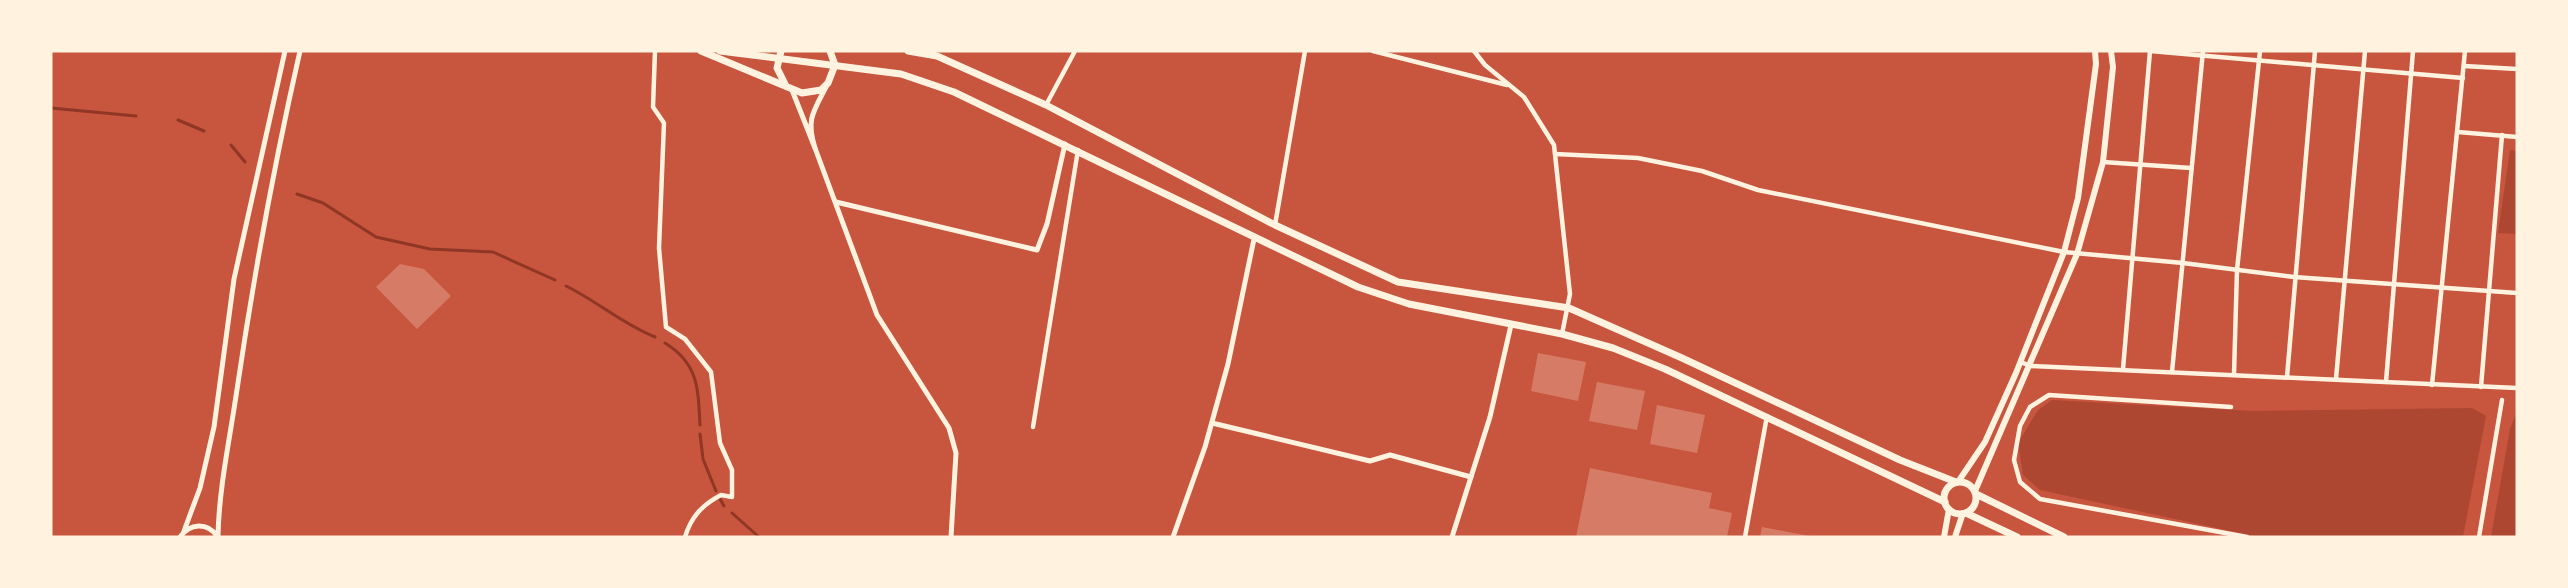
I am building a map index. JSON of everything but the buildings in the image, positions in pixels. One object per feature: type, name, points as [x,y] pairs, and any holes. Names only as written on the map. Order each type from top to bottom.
[{"type":"main road","points":[[701,51],[785,84],[792,90],[812,93],[828,83],[835,65],[830,51]]},
{"type":"main road","points":[[720,51],[779,55],[901,74],[954,92],[1078,150],[1254,239],[1358,287],[1409,304],[1562,334],[1613,348],[1767,416],[2017,537]]},
{"type":"main road","points":[[908,51],[937,56],[1046,105],[1275,225],[1398,282],[1569,308],[1900,460],[1968,484],[1976,492],[2064,537]]},
{"type":"main road","points":[[1944,537],[1946,489],[1957,482],[1985,442],[2021,362],[2064,252],[2079,198],[2096,64],[2095,51]]},
{"type":"main road","points":[[1955,537],[1965,513],[1975,505],[1976,492],[2077,254],[2103,162],[2113,67],[2111,51]]},
{"type":"main road","points":[[779,55],[777,68],[785,84]]},
{"type":"street","points":[[180,537],[206,467],[214,427],[234,279],[285,51]]},
{"type":"street","points":[[218,537],[221,484],[247,319],[277,152],[300,51]]},
{"type":"street","points":[[655,51],[653,107],[664,123],[659,248],[666,327],[685,339],[711,372],[720,443],[732,470],[732,497],[721,495],[705,505],[690,521],[685,537]]},
{"type":"street","points":[[1046,105],[1075,51]]},
{"type":"street","points":[[1275,225],[1305,51]]},
{"type":"street","points":[[1373,51],[1509,86]]},
{"type":"street","points":[[1474,51],[1485,65],[1524,97],[1554,145],[1570,294],[1562,334]]},
{"type":"street","points":[[2123,369],[2150,51],[2203,53],[2364,71],[2463,78]]},
{"type":"street","points":[[2234,374],[2237,270],[2260,51]]},
{"type":"street","points":[[2287,377],[2315,51]]},
{"type":"street","points":[[2337,379],[2365,51]]},
{"type":"street","points":[[2386,382],[2414,51]]},
{"type":"street","points":[[2432,385],[2465,51]]},
{"type":"street","points":[[2172,372],[2203,53]]},
{"type":"street","points":[[2464,66],[2517,69]]},
{"type":"street","points":[[815,148],[809,130],[810,117],[828,83]]},
{"type":"street","points":[[792,90],[877,315],[949,428],[956,453],[951,537]]},
{"type":"street","points":[[2458,132],[2517,137]]},
{"type":"street","points":[[2481,387],[2502,135]]},
{"type":"street","points":[[836,202],[1037,250],[1047,224],[1065,144]]},
{"type":"street","points":[[1033,427],[1078,150]]},
{"type":"street","points":[[1555,154],[1638,158],[1702,171],[1758,190],[2077,254],[2183,263],[2294,277],[2517,293]]},
{"type":"street","points":[[2103,162],[2191,168]]},
{"type":"street","points":[[1173,537],[1212,423],[1228,364],[1254,239]]},
{"type":"street","points":[[1452,537],[1490,417],[1511,325]]},
{"type":"street","points":[[2021,362],[2030,366],[2517,388]]},
{"type":"street","points":[[2231,407],[2049,395],[2030,407],[2020,426],[2014,460],[2020,482],[2040,499],[2247,537]]},
{"type":"street","points":[[2479,537],[2502,399]]},
{"type":"street","points":[[1745,537],[1767,416]]},
{"type":"street","points":[[1212,423],[1370,460],[1390,455],[1471,477]]},
{"type":"street","points":[[184,531],[202,526],[218,537]]},
{"type":"shaded area","points":[[2510,150],[2517,151],[2517,234],[2498,233]]},
{"type":"shaded area","points":[[2052,400],[2253,411],[2472,408],[2486,416],[2463,537],[2259,537],[2040,490],[2023,475],[2018,443],[2038,410]]},
{"type":"shaded area","points":[[2517,411],[2517,537],[2491,537],[2510,429]]},
{"type":"waterway","points":[[51,108],[136,116]]},
{"type":"waterway","points":[[178,120],[204,131]]},
{"type":"waterway","points":[[231,145],[245,162]]},
{"type":"waterway","points":[[297,194],[323,203],[376,237],[430,249],[493,252],[555,280]]},
{"type":"waterway","points":[[566,286],[632,326],[655,337]]},
{"type":"waterway","points":[[665,343],[685,360],[694,378],[700,425]]},
{"type":"waterway","points":[[700,434],[703,459],[716,491]]},
{"type":"waterway","points":[[720,499],[724,506]]},
{"type":"waterway","points":[[732,513],[759,537]]}]
